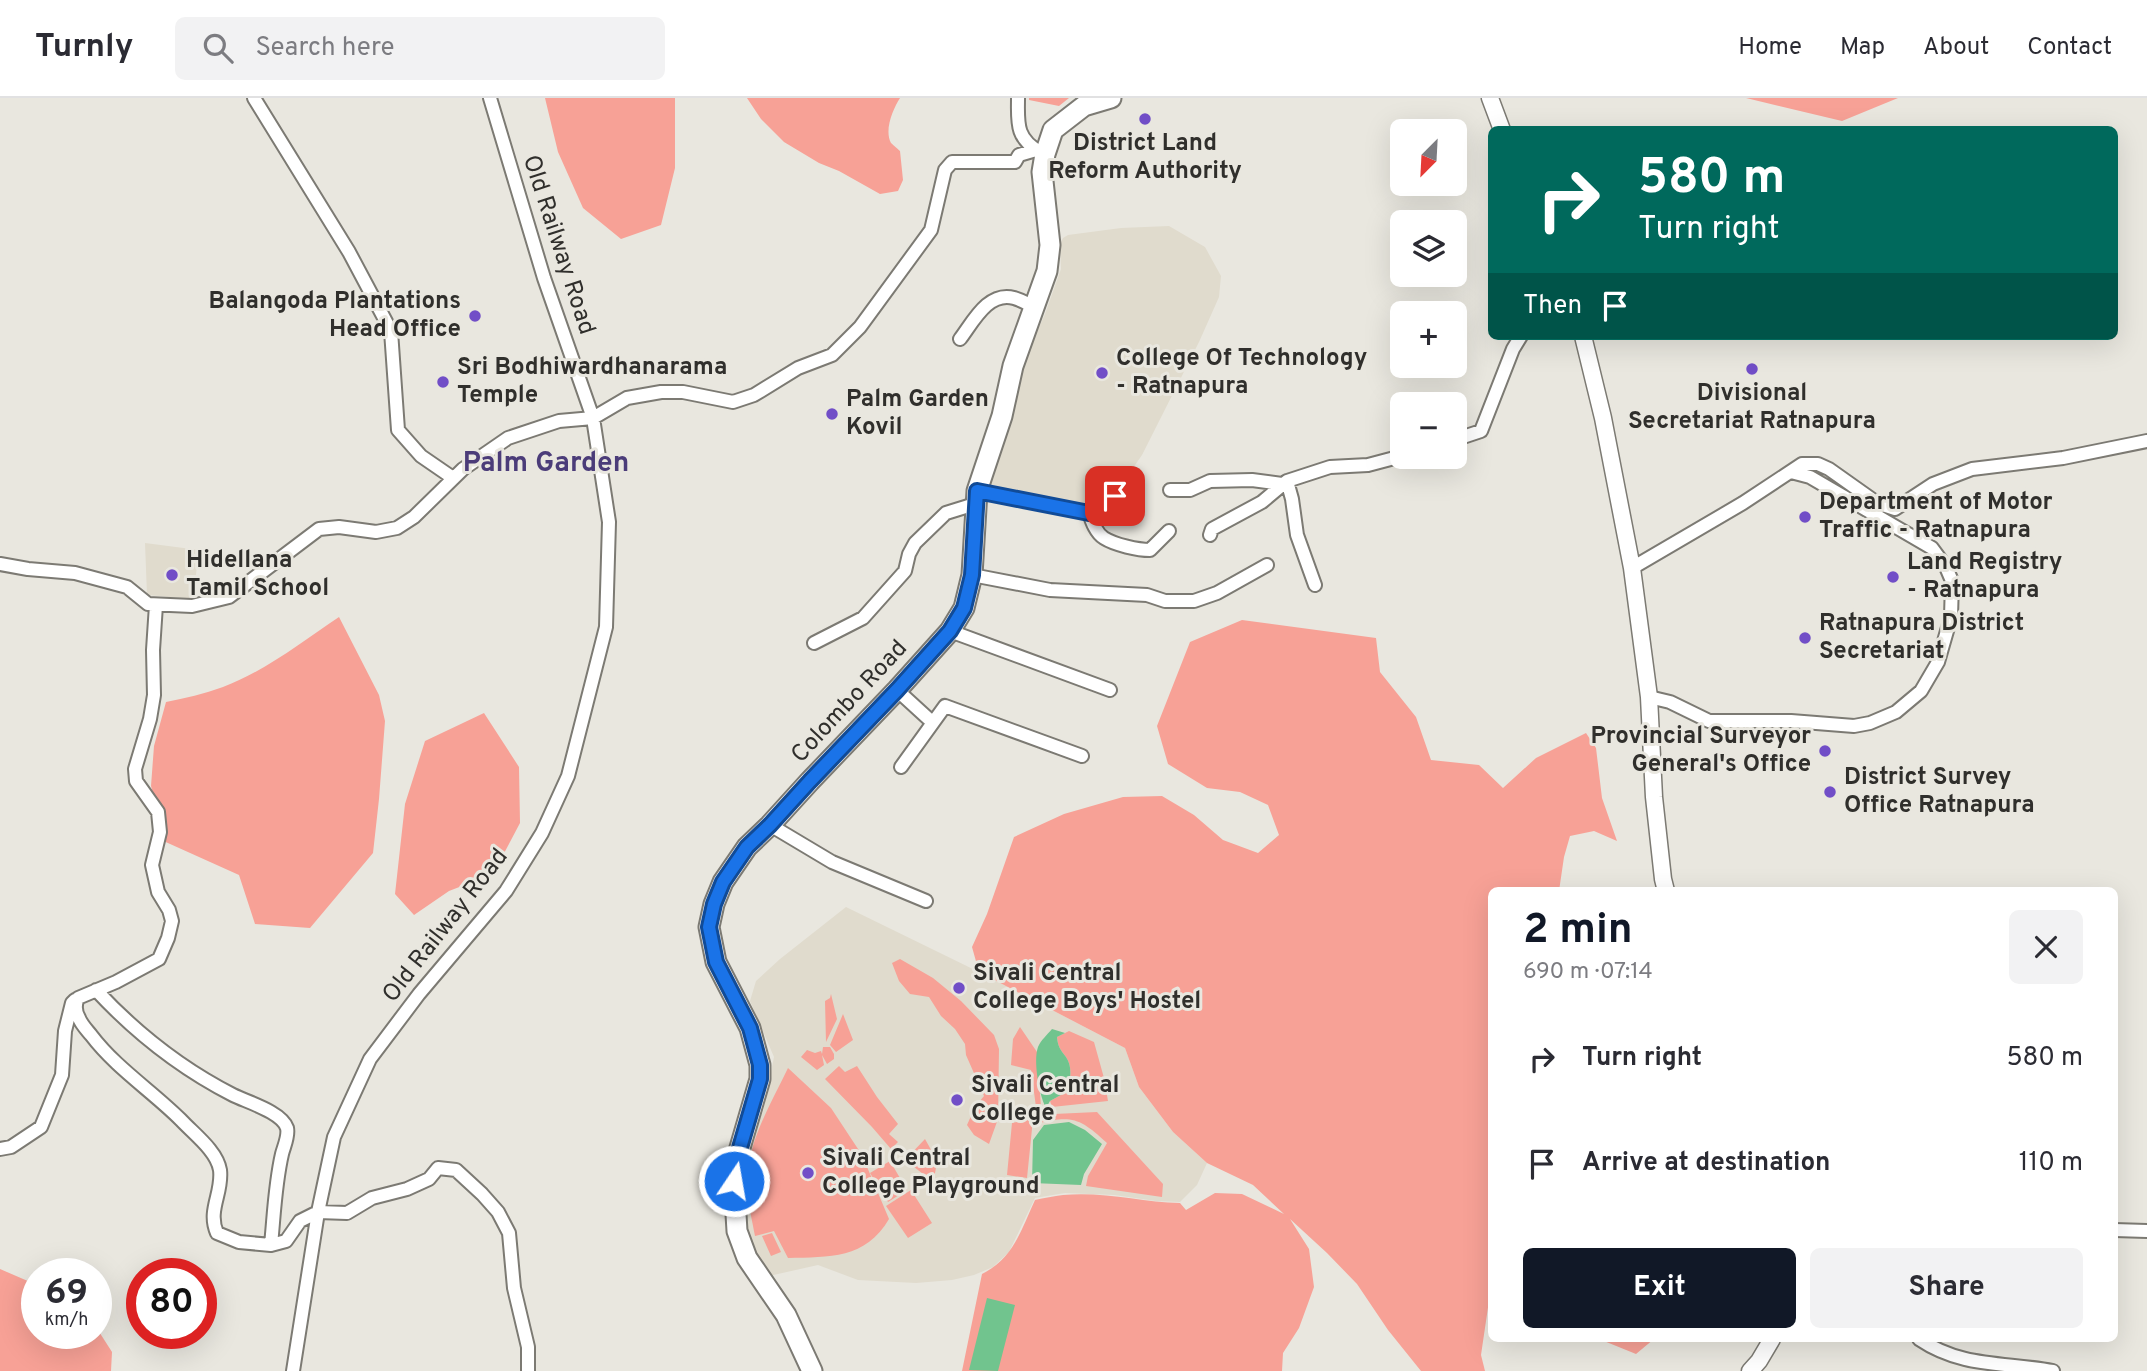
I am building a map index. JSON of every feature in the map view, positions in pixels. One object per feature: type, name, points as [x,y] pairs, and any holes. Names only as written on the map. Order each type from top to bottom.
[{"type":"highway","name":"Colombo Road","points":[[812,1371],[786,1315],[747,1258],[737,1231],[734,1181],[737,1158],[760,1079],[760,1065],[750,1028],[716,962],[709,927],[714,904],[723,882],[747,847],[897,690],[950,631],[964,608],[972,575],[976,497],[1002,416],[1013,366],[1047,271],[1050,245],[1040,152],[1053,131],[1084,106],[1111,98]]},
{"type":"highway","name":"Colombo Road","points":[[796,1337],[800,1371]]},
{"type":"main road","points":[[1490,98],[1500,126]]},
{"type":"main road","points":[[1584,340],[1603,418],[1632,568],[1649,697],[1654,797],[1665,887]]},
{"type":"main road","points":[[1750,1371],[1770,1342]]},
{"type":"street","points":[[254,98],[349,252],[391,331],[398,430],[421,456],[453,478]]},
{"type":"street","name":"Old Railway Road","points":[[293,1371],[318,1212],[334,1137],[370,1059],[419,994],[506,891],[542,834],[568,776],[606,627],[609,522],[593,418],[544,278],[490,98]]},
{"type":"street","points":[[1018,98],[1018,130],[1030,146],[1040,152]]},
{"type":"street","points":[[0,564],[75,573],[127,587],[148,604],[192,606],[229,597],[319,529],[339,527],[376,532],[397,528],[414,517],[453,478],[508,438],[559,421],[593,418],[627,398],[661,392],[683,392],[733,402],[754,395],[798,368],[832,355],[860,327],[931,230],[945,170],[952,162],[1015,162],[1019,155],[1040,152]]},
{"type":"street","points":[[960,339],[980,311],[998,298],[1012,297],[1034,307]]},
{"type":"street","points":[[1467,436],[1481,431],[1519,340]]},
{"type":"street","points":[[1632,568],[1743,503],[1802,464],[1818,464],[1829,469],[1877,503],[1895,509],[1933,484],[1972,469],[2063,458],[2147,441]]},
{"type":"street","points":[[1170,490],[1190,490],[1210,481],[1284,482],[1331,467],[1368,465],[1390,460]]},
{"type":"street","points":[[1649,697],[1670,702],[1710,721],[1791,721],[1854,726],[1870,723],[1896,712],[1921,691],[1938,662],[1951,617],[1952,581],[1946,567],[1932,548],[1810,477],[1791,472]]},
{"type":"street","points":[[1210,535],[1213,529],[1262,502],[1284,482]]},
{"type":"street","points":[[1284,482],[1292,499],[1297,535],[1314,585]]},
{"type":"street","points":[[814,643],[863,618],[905,571],[915,543],[946,513],[976,497],[1089,513],[1100,512],[1115,496]]},
{"type":"street","points":[[1089,513],[1094,527],[1104,538],[1138,550],[1150,550],[1169,531]]},
{"type":"street","points":[[972,575],[1050,590],[1147,595],[1165,601],[1194,601],[1217,593],[1267,565]]},
{"type":"street","points":[[0,1149],[11,1147],[41,1127],[62,1075],[65,1031],[72,1003],[159,959],[168,938],[172,921],[169,909],[158,892],[152,865],[160,832],[158,812],[136,781],[135,769],[154,695],[156,605]]},
{"type":"street","points":[[950,631],[1110,690]]},
{"type":"street","points":[[897,690],[932,722]]},
{"type":"street","points":[[901,767],[945,706],[1082,757]]},
{"type":"street","points":[[770,825],[832,862],[926,901]]},
{"type":"street","points":[[96,990],[132,1027],[186,1066],[284,1122],[288,1131],[277,1175],[271,1245]]},
{"type":"street","points":[[78,998],[75,1004],[79,1018],[103,1050],[165,1106],[214,1156],[220,1170],[219,1188],[213,1209],[217,1233],[239,1242],[271,1245],[286,1241],[300,1220],[318,1212],[347,1213],[372,1198],[407,1189],[429,1178],[438,1168],[456,1170],[498,1212],[509,1233],[514,1288],[528,1348],[528,1371]]},
{"type":"street","points":[[2118,1230],[2147,1231]]},
{"type":"street","points":[[1924,1342],[1970,1362],[2053,1371]]},
{"type":"shaded area","points":[[545,98],[675,98],[675,168],[661,225],[621,239],[583,208],[558,152]]},
{"type":"shaded area","points":[[747,98],[900,98],[892,114],[888,132],[891,143],[900,151],[903,180],[898,191],[880,194],[784,142],[761,119]]},
{"type":"shaded area","points":[[1029,98],[1069,98],[1059,106]]},
{"type":"shaded area","points":[[1746,98],[1898,98],[1842,121]]},
{"type":"shaded area","name":"College Of Technology - Ratnapura","points":[[1169,226],[1205,247],[1221,276],[1219,297],[1142,455],[1098,507],[1090,508],[991,488],[1025,358],[1061,269],[1060,244],[1063,238],[1068,235],[1121,228]]},
{"type":"shaded area","points":[[145,543],[199,550],[193,599],[147,595]]},
{"type":"shaded area","points":[[339,617],[379,695],[385,721],[373,853],[310,928],[255,924],[239,875],[159,839],[158,812],[151,786],[154,746],[166,702],[209,692],[254,673]]},
{"type":"shaded area","points":[[1242,620],[1376,638],[1380,672],[1416,717],[1431,760],[1479,765],[1503,788],[1536,758],[1586,733],[1596,748],[1602,798],[1617,841],[1594,831],[1570,836],[1560,887],[1488,887],[1488,1307],[1481,1355],[1485,1371],[1421,1371],[1388,1330],[1357,1284],[1290,1219],[1309,1249],[1314,1287],[1299,1328],[1283,1353],[1282,1371],[962,1371],[982,1274],[1002,1260],[1009,1251],[1035,1200],[1092,1194],[1180,1203],[1186,1210],[1215,1193],[1242,1194],[1284,1214],[1253,1185],[1207,1163],[1173,1132],[1139,1087],[1125,1048],[979,972],[972,947],[987,914],[1014,837],[1064,814],[1123,797],[1162,796],[1194,815],[1223,840],[1258,853],[1279,835],[1268,805],[1240,792],[1207,788],[1168,764],[1157,726],[1190,642]]},
{"type":"shaded area","points":[[484,713],[519,767],[520,823],[493,874],[449,891],[414,915],[395,894],[405,804],[425,741]]},
{"type":"shaded area","name":"Sivali Central College","points":[[846,907],[1125,1048],[1139,1087],[1173,1132],[1207,1163],[1197,1185],[1180,1202],[1065,1193],[1035,1198],[1009,1252],[993,1267],[952,1280],[916,1283],[858,1280],[818,1265],[769,1276],[745,1243],[743,1150],[763,1112],[774,1057],[750,1001],[756,981]]},
{"type":"shaded area","points":[[900,959],[933,978],[961,1001],[994,1035],[999,1049],[998,1119],[989,1144],[974,1135],[967,1125],[975,1107],[984,1096],[966,1055],[965,1044],[929,997],[910,994],[899,981],[892,963]]},
{"type":"shaded area","points":[[831,994],[837,1019],[826,1042],[825,1001]]},
{"type":"shaded area","points":[[843,1014],[853,1040],[836,1052],[830,1045]]},
{"type":"shaded area","points":[[1020,1027],[1037,1052],[1041,1107],[1036,1107],[1031,1070],[1011,1065],[1013,1039]]},
{"type":"shaded area","points":[[1052,1029],[1065,1033],[1057,1037],[1070,1065],[1070,1078],[1068,1091],[1050,1101],[1046,1108],[1041,1095],[1036,1061],[1038,1047]]},
{"type":"shaded area","points":[[1069,1031],[1094,1042],[1108,1101],[1052,1107],[1050,1101],[1068,1091],[1070,1065],[1057,1037]]},
{"type":"shaded area","points":[[823,1047],[830,1047],[834,1059],[827,1064],[822,1055],[824,1065],[817,1070],[801,1057],[807,1050],[815,1053],[821,1051],[822,1054]]},
{"type":"shaded area","points":[[839,1066],[845,1072],[857,1066],[898,1124],[889,1134],[898,1142],[891,1149],[825,1079]]},
{"type":"shaded area","name":"Sivali Central College Playground","points":[[788,1068],[831,1108],[862,1155],[889,1219],[880,1232],[858,1249],[832,1256],[788,1258],[774,1231],[755,1236],[747,1187],[750,1155],[760,1125]]},
{"type":"shaded area","points":[[1097,1112],[1163,1184],[1162,1197],[1086,1186],[1088,1176],[1107,1143],[1076,1121],[1060,1119],[1039,1123],[1037,1117]]},
{"type":"shaded area","points":[[1033,1119],[1027,1178],[1007,1175],[1012,1123]]},
{"type":"shaded area","points":[[1069,1122],[1085,1130],[1102,1144],[1084,1174],[1081,1185],[1032,1183],[1033,1140],[1044,1125]]},
{"type":"shaded area","points":[[925,1139],[936,1163],[933,1178],[927,1177],[905,1160]]},
{"type":"shaded area","points":[[890,1161],[907,1190],[888,1202],[870,1173]]},
{"type":"shaded area","points":[[911,1190],[932,1223],[908,1238],[886,1206]]},
{"type":"shaded area","points":[[772,1233],[781,1252],[771,1256],[762,1236]]},
{"type":"shaded area","points":[[0,1269],[21,1278],[21,1349],[110,1349],[112,1352],[111,1371],[0,1371]]},
{"type":"shaded area","points":[[987,1298],[1015,1305],[998,1371],[969,1370]]},
{"type":"shaded area","points":[[1606,1342],[1650,1342],[1636,1354]]},
{"type":"place","name":"District Land Reform Authority","points":[[1145,119]]},
{"type":"place","name":"Balangoda Plantations Head Office","points":[[475,316]]},
{"type":"place","name":"Divisional Secretariat Ratnapura","points":[[1752,369]]},
{"type":"place","name":"College Of Technology - Ratnapura","points":[[1102,373]]},
{"type":"place","name":"Sri Bodhiwardhanarama Temple","points":[[443,382]]},
{"type":"place","name":"Palm Garden Kovil","points":[[832,414]]},
{"type":"place","name":"Department of Motor Traffic - Ratnapura","points":[[1805,517]]},
{"type":"place","name":"Hidellana Tamil School","points":[[172,575]]},
{"type":"place","name":"Land Registry - Ratnapura","points":[[1893,577]]},
{"type":"place","name":"Ratnapura District Secretariat","points":[[1805,638]]},
{"type":"place","name":"Provincial Surveyor General's Office","points":[[1825,751]]},
{"type":"place","name":"District Survey Office Ratnapura","points":[[1830,792]]},
{"type":"place","name":"Sivali Central College Boys' Hostel","points":[[959,988]]},
{"type":"place","name":"Sivali Central College","points":[[957,1100]]},
{"type":"place","name":"Sivali Central College Playground","points":[[808,1173]]},
{"type":"district","name":"Palm Garden","points":[[546,464]]},
{"type":"route","points":[[734,1181],[737,1158],[760,1079],[760,1065],[750,1028],[716,962],[709,927],[723,882],[747,847],[950,631],[964,608],[972,575],[977,491],[1089,513],[1100,512],[1115,496]]}]
